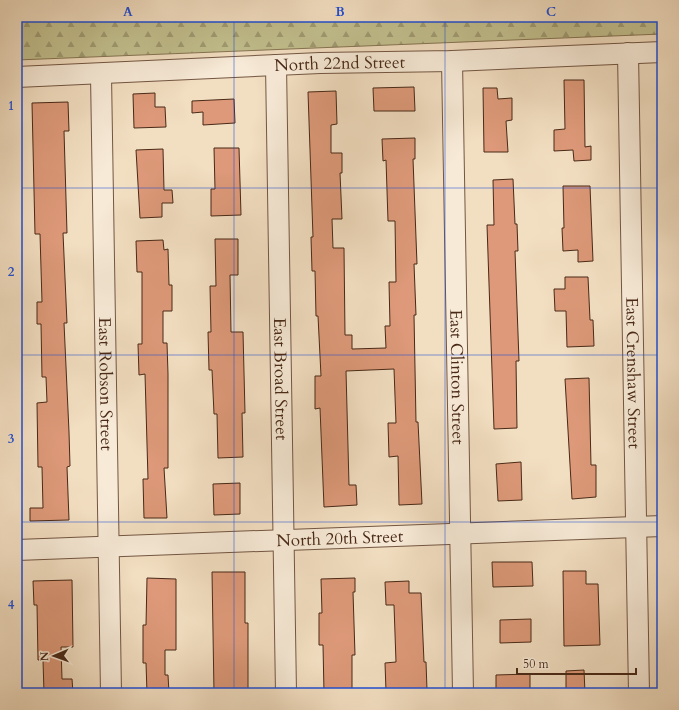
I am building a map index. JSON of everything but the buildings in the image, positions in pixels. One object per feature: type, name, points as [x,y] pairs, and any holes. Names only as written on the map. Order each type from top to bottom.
[{"type":"street","name":"North 22nd Street","points":[[17,77],[101,75],[276,65],[662,52]]},
{"type":"street","name":"East Crenshaw Street","points":[[628,54],[638,693]]},
{"type":"street","name":"East Clinton Street","points":[[452,60],[463,693]]},
{"type":"street","name":"East Broad Street","points":[[276,65],[286,693]]},
{"type":"street","name":"East Robson Street","points":[[101,75],[111,693]]},
{"type":"street","name":"North 20th Street","points":[[17,550],[662,526]]},
{"type":"green space","points":[[17,17],[662,17],[662,34],[17,60]]}]
